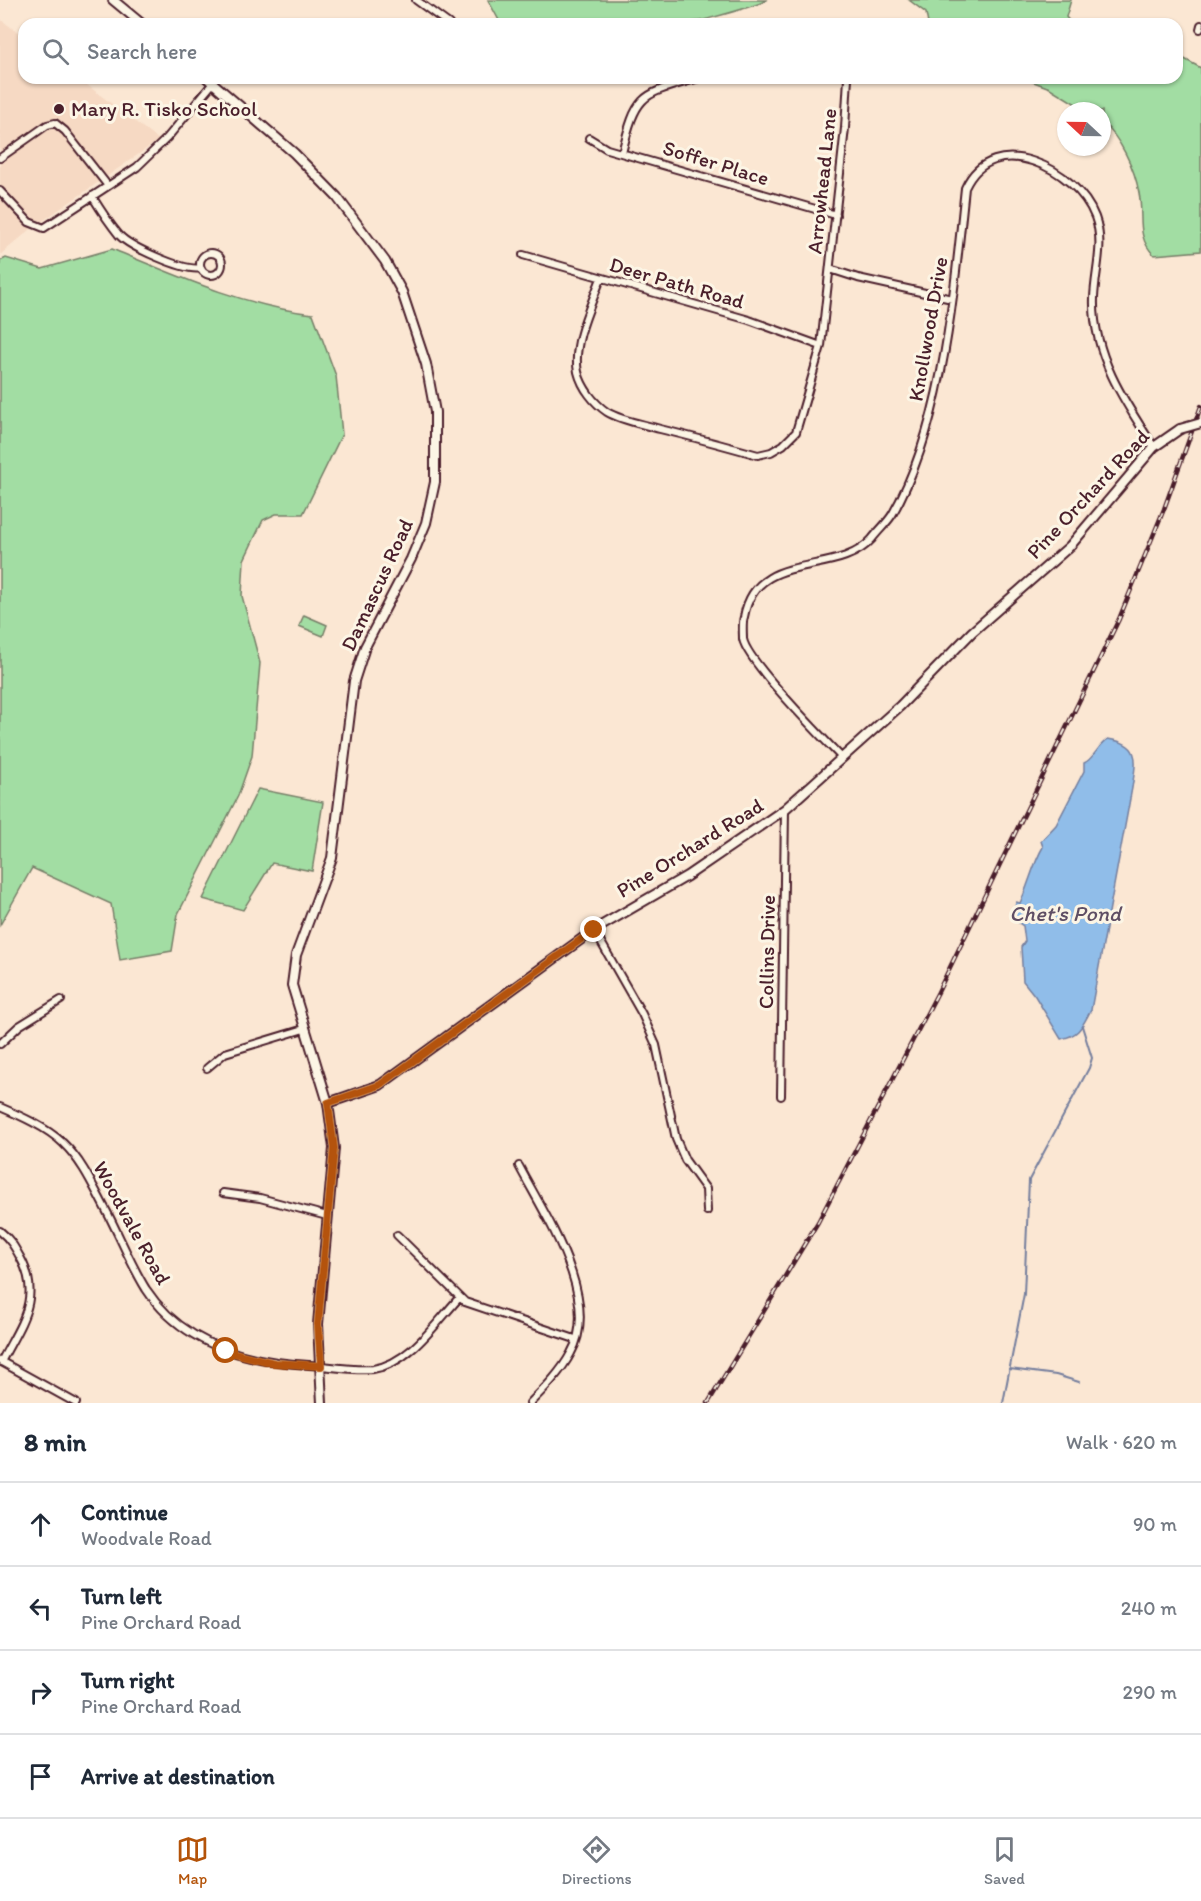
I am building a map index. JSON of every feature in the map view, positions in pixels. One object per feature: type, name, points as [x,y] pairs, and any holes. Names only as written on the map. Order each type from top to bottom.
[{"type":"street","points":[[114,0],[135,18]]},
{"type":"street","points":[[416,0],[441,18]]},
{"type":"street","points":[[0,191],[29,222],[44,228],[137,167],[167,138],[208,84]]},
{"type":"street","name":"Damascus Road","points":[[214,84],[294,153],[338,197],[385,261],[402,292],[426,364],[435,412],[435,482],[426,523],[411,560],[365,647],[358,669],[348,718],[332,858],[296,955],[292,985],[328,1103]]},
{"type":"street","points":[[622,153],[631,116],[638,102],[653,91],[678,84]]},
{"type":"street","name":"Arrowhead Lane","points":[[847,84],[830,269],[858,278],[952,299]]},
{"type":"street","points":[[0,158],[47,124],[55,123],[65,131],[108,186]]},
{"type":"street","name":"Soffer Place","points":[[589,138],[607,149],[836,215]]},
{"type":"street","name":"Knollwood Drive","points":[[842,758],[795,709],[754,659],[743,640],[743,618],[749,601],[759,586],[772,575],[846,556],[867,544],[891,516],[910,475],[932,411],[952,299],[965,188],[971,175],[984,163],[1006,156],[1055,170],[1084,195],[1095,217],[1101,238],[1094,300],[1099,342],[1118,392],[1154,447]]},
{"type":"street","points":[[92,196],[120,236],[137,247],[183,266],[201,268]]},
{"type":"street","name":"Deer Path Road","points":[[523,255],[748,321],[821,346]]},
{"type":"street","points":[[601,278],[578,351],[578,372],[586,391],[597,405],[610,414],[641,424],[758,455],[771,452],[796,432],[821,346],[830,269]]},
{"type":"street","name":"Pine Orchard Road","points":[[328,1103],[380,1085],[594,930],[687,876],[785,809],[900,706],[972,632],[1070,546],[1154,447],[1180,429],[1201,423]]},
{"type":"street","name":"Collins Drive","points":[[781,1096],[785,809]]},
{"type":"street","points":[[594,930],[642,1014],[656,1045],[676,1139],[685,1160],[706,1189],[707,1211]]},
{"type":"street","points":[[0,1044],[19,1026],[62,1000]]},
{"type":"street","points":[[207,1068],[225,1053],[304,1029]]},
{"type":"street","points":[[322,1403],[318,1324],[334,1148],[328,1103]]},
{"type":"street","name":"Woodvale Road","points":[[0,1107],[24,1118],[62,1142],[80,1162],[147,1290],[173,1319],[206,1342],[226,1351],[274,1363],[373,1369],[396,1361],[413,1348],[459,1298]]},
{"type":"street","points":[[519,1166],[561,1246],[578,1288],[579,1324],[572,1352],[530,1403]]},
{"type":"street","points":[[223,1192],[248,1195],[327,1216]]},
{"type":"street","points":[[0,1232],[11,1239],[30,1275],[31,1294],[1,1361],[76,1403]]},
{"type":"street","points":[[397,1235],[459,1298],[575,1339]]},
{"type":"shaded area","name":"Mary R. Tisko School","points":[[0,19],[18,32],[18,84],[86,84],[159,140],[31,229],[0,255]]},
{"type":"green space","points":[[488,0],[766,0],[711,18],[498,18]]},
{"type":"green space","points":[[909,0],[1071,0],[1067,18],[927,18],[926,13]]},
{"type":"green space","points":[[1183,58],[1201,68],[1201,251],[1154,255],[1144,241],[1142,233],[1140,201],[1134,174],[1126,154],[1111,131],[1111,102],[1073,102],[1039,84],[1183,84]]},
{"type":"green space","points":[[112,249],[211,289],[262,304],[313,314],[336,376],[342,434],[303,514],[276,514],[263,520],[244,560],[242,596],[260,663],[252,756],[238,796],[178,914],[172,951],[120,960],[111,904],[32,868],[0,925],[0,261],[6,258],[42,269]]},
{"type":"green space","points":[[304,615],[327,625],[323,636],[299,626]]},
{"type":"green space","points":[[258,789],[323,802],[312,871],[272,863],[243,910],[203,899]]},
{"type":"water","name":"Chet's Pond","points":[[1108,739],[1119,741],[1132,750],[1135,770],[1091,1010],[1083,1025],[1076,1032],[1061,1039],[1035,996],[1023,981],[1021,947],[1025,941],[1023,926],[1013,919],[1016,902],[1020,903],[1043,847],[1041,841],[1056,825],[1084,771],[1084,763]]},
{"type":"waterway","points":[[1003,1403],[1024,1294],[1029,1180],[1089,1068],[1092,1058],[1082,1026]]},
{"type":"waterway","points":[[1010,1369],[1056,1375],[1079,1382]]},
{"type":"railway","points":[[708,1403],[818,1222],[938,992],[1119,619],[1164,509],[1201,406]]},
{"type":"place","name":"Mary R. Tisko School","points":[[59,109]]},
{"type":"route","points":[[226,1351],[274,1363],[321,1366],[318,1324],[334,1148],[328,1103],[380,1085],[594,930]]}]
